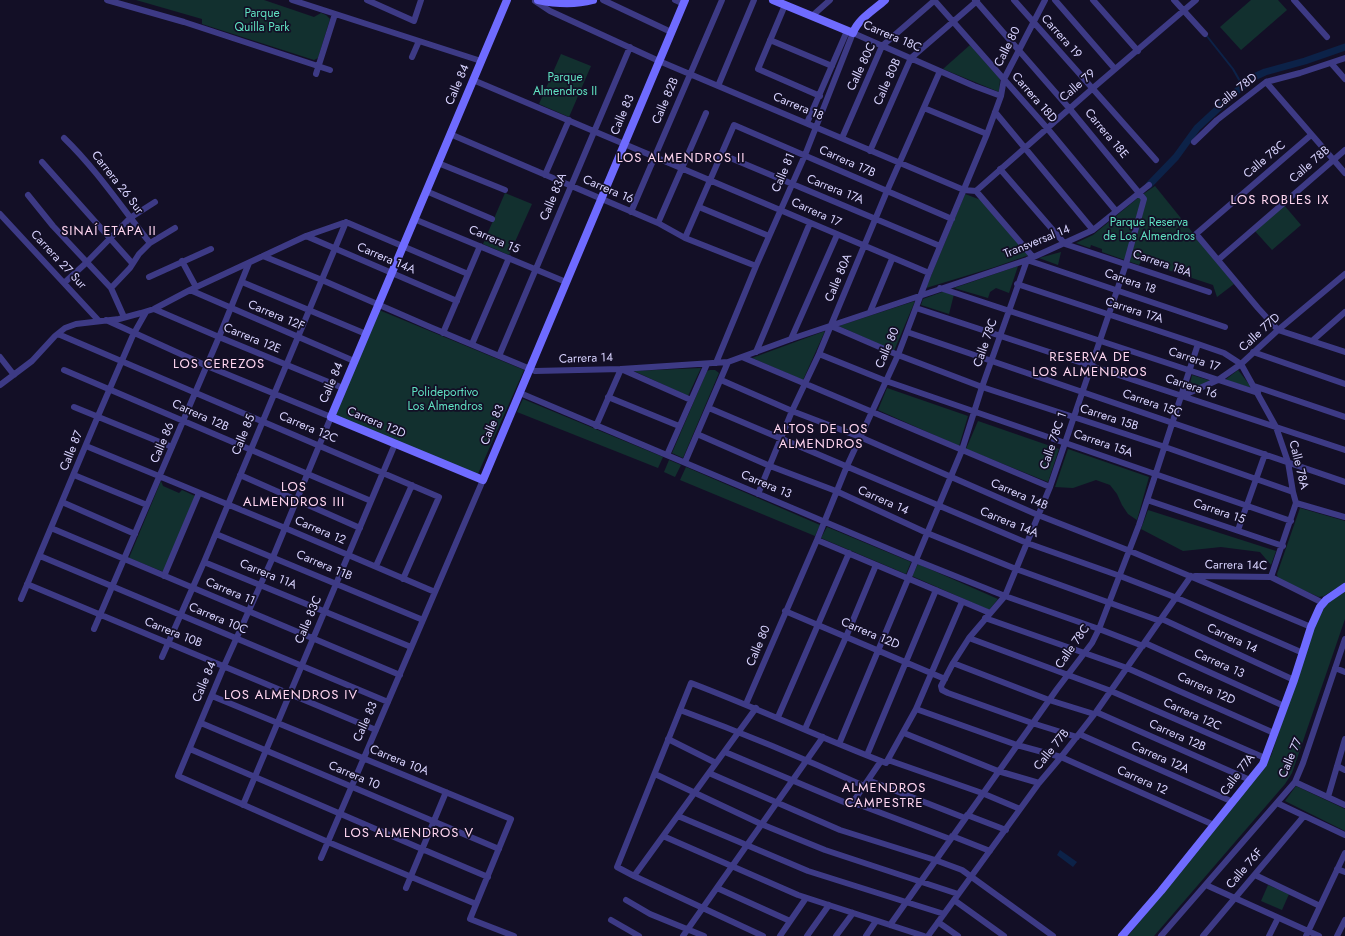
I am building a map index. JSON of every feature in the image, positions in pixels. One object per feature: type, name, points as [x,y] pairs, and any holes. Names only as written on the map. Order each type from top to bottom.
[{"type":"street","points":[[107,0],[184,22],[330,70]]},
{"type":"street","points":[[292,0],[481,61]]},
{"type":"street","points":[[367,0],[414,21],[421,0]]},
{"type":"street","points":[[385,8],[388,0]]},
{"type":"street","name":"Calle 84","points":[[242,805],[178,776],[224,666],[273,557],[402,246],[507,0]]},
{"type":"street","name":"Carrera 18","points":[[534,0],[550,11],[659,61],[964,190],[976,191]]},
{"type":"street","points":[[538,0],[551,3],[568,4],[593,0]]},
{"type":"street","points":[[603,0],[672,32]]},
{"type":"street","points":[[675,0],[685,2]]},
{"type":"street","name":"Calle 82B","points":[[631,212],[722,0]]},
{"type":"street","points":[[718,86],[754,0]]},
{"type":"street","name":"Carrera 18C","points":[[773,0],[785,3],[812,16],[1001,96]]},
{"type":"street","points":[[812,16],[830,0]]},
{"type":"street","name":"Calle 81","points":[[807,123],[832,66],[850,32],[859,22],[885,0]]},
{"type":"street","name":"Carrera 18D","points":[[935,0],[1047,128],[1116,211]]},
{"type":"street","name":"Calle 80C","points":[[842,138],[882,46],[935,0]]},
{"type":"street","name":"Carrera 19","points":[[1014,0],[1156,160]]},
{"type":"street","name":"Calle 80","points":[[746,704],[817,540],[847,466],[898,355],[940,246],[987,134],[1001,96],[1004,79],[1044,0]]},
{"type":"street","points":[[1055,0],[1115,69]]},
{"type":"street","points":[[1094,0],[1138,51]]},
{"type":"street","points":[[1174,0],[1205,34]]},
{"type":"street","name":"Calle 79","points":[[976,191],[1069,108],[1138,51],[1196,0]]},
{"type":"street","points":[[1294,0],[1327,37]]},
{"type":"street","name":"Calle 80B","points":[[870,151],[911,58],[976,1]]},
{"type":"street","name":"Carrera 18E","points":[[976,1],[1020,50],[1140,192]]},
{"type":"street","name":"Calle 83","points":[[321,858],[685,2]]},
{"type":"street","points":[[785,3],[758,69],[820,96]]},
{"type":"street","points":[[316,74],[335,14]]},
{"type":"street","name":"Calle 81","points":[[716,363],[756,266],[805,155],[850,32]]},
{"type":"street","points":[[770,40],[832,66]]},
{"type":"street","points":[[412,57],[419,41]]},
{"type":"street","name":"Calle 83A","points":[[499,356],[630,47]]},
{"type":"street","name":"Calle 78D","points":[[1194,142],[1217,120],[1266,82],[1345,58]]},
{"type":"street","points":[[1331,63],[1345,79]]},
{"type":"street","name":"Calle 80A","points":[[758,494],[792,411],[819,354],[899,163],[940,71]]},
{"type":"street","name":"Carrera 17","points":[[473,80],[782,210],[929,274]]},
{"type":"street","points":[[1266,82],[1345,173]]},
{"type":"street","points":[[924,108],[987,134]]},
{"type":"street","points":[[995,112],[1094,230]]},
{"type":"street","points":[[658,224],[706,113]]},
{"type":"street","points":[[545,175],[569,120]]},
{"type":"street","name":"Carrera 17B","points":[[721,154],[734,125],[952,219]]},
{"type":"street","name":"Carrera 16","points":[[450,134],[631,212],[686,238],[756,266]]},
{"type":"street","name":"Calle 78C","points":[[1218,260],[1196,234],[1311,135]]},
{"type":"street","name":"Carrera 26 Sur","points":[[64,138],[107,187],[150,243]]},
{"type":"street","name":"Calle 78B","points":[[1218,260],[1345,150]]},
{"type":"street","points":[[686,238],[721,154]]},
{"type":"street","name":"Carrera 17A","points":[[721,154],[940,246]]},
{"type":"street","points":[[42,162],[109,239],[132,263]]},
{"type":"street","points":[[438,163],[505,190]]},
{"type":"street","points":[[1000,169],[1065,244]]},
{"type":"street","name":"Transversal 14","points":[[921,295],[1030,258],[1065,244],[1094,230],[1149,185]]},
{"type":"street","points":[[426,191],[492,219]]},
{"type":"street","points":[[976,191],[1030,258]]},
{"type":"street","name":"Calle 78C 1","points":[[945,679],[952,663],[969,638],[987,615],[1005,596],[1050,487],[1126,264],[1144,202],[1140,192]]},
{"type":"street","points":[[28,195],[86,263],[111,288],[124,317]]},
{"type":"street","points":[[64,283],[130,218],[155,202]]},
{"type":"street","points":[[698,207],[769,236]]},
{"type":"street","name":"Carrera 27 Sur","points":[[0,214],[64,283],[102,321]]},
{"type":"street","name":"Carrera 15","points":[[414,219],[566,282]]},
{"type":"street","points":[[0,386],[32,361],[65,328],[76,324],[124,317],[154,309],[193,288],[306,236],[346,222],[468,274]]},
{"type":"street","name":"Calle 85","points":[[162,658],[216,534],[346,222]]},
{"type":"street","points":[[756,352],[810,223]]},
{"type":"street","points":[[111,288],[130,268],[139,254],[150,243],[175,228]]},
{"type":"street","points":[[791,339],[837,235]]},
{"type":"street","name":"Carrera 14A","points":[[306,236],[457,301]]},
{"type":"street","name":"Carrera 18A","points":[[1065,244],[1209,292]]},
{"type":"street","points":[[444,333],[480,246]]},
{"type":"street","points":[[149,277],[211,248]]},
{"type":"street","name":"Carrera 14","points":[[263,256],[535,371],[728,362],[921,295]]},
{"type":"street","points":[[472,344],[509,258]]},
{"type":"street","name":"Carrera 18","points":[[1030,258],[1225,327]]},
{"type":"street","name":"Calle 78C","points":[[839,744],[938,505],[951,478],[962,450],[1017,284],[1030,258]]},
{"type":"street","points":[[870,312],[892,259]]},
{"type":"street","points":[[1218,260],[1278,330],[1345,352]]},
{"type":"street","points":[[182,261],[193,288]]},
{"type":"street","name":"Calle 86","points":[[94,629],[160,477],[249,263]]},
{"type":"street","name":"Calle 77D","points":[[1182,396],[1218,380],[1241,364],[1278,330],[1345,274]]},
{"type":"street","points":[[242,282],[366,334]]},
{"type":"street","name":"Carrera 17A","points":[[1017,284],[1224,353],[1241,364]]},
{"type":"street","name":"Carrera 12F","points":[[193,288],[231,308],[354,361]]},
{"type":"street","name":"Carrera 17","points":[[940,288],[1258,393]]},
{"type":"street","name":"Carrera 16","points":[[916,308],[1345,450]]},
{"type":"street","name":"Carrera 12E","points":[[154,309],[343,388]]},
{"type":"street","name":"Calle 87","points":[[21,599],[98,416],[134,334],[146,312]]},
{"type":"street","points":[[1312,341],[1345,312]]},
{"type":"street","points":[[1338,318],[1345,320]]},
{"type":"street","name":"Carrera 12D","points":[[102,321],[483,480]]},
{"type":"street","name":"Carrera 15B","points":[[831,326],[898,355],[982,387],[1165,447],[1293,492]]},
{"type":"street","name":"Carrera 15C","points":[[907,332],[1345,482]]},
{"type":"street","name":"Carrera 12C","points":[[58,334],[439,496],[403,579]]},
{"type":"street","name":"Calle 78C","points":[[890,925],[998,771],[1067,675],[1092,643],[1130,551],[1198,344]]},
{"type":"street","points":[[1253,352],[1345,384]]},
{"type":"street","name":"Carrera 15A","points":[[819,354],[886,380],[1064,443],[1291,521]]},
{"type":"street","points":[[0,357],[16,374]]},
{"type":"street","points":[[742,357],[1050,487]]},
{"type":"street","points":[[685,462],[728,362]]},
{"type":"street","points":[[667,455],[707,364]]},
{"type":"street","name":"Calle 78A","points":[[1241,364],[1276,427],[1288,462],[1296,503],[1272,577]]},
{"type":"street","points":[[596,426],[620,368],[691,400]]},
{"type":"street","name":"Carrera 12B","points":[[64,370],[371,501]]},
{"type":"street","name":"Carrera 14B","points":[[721,380],[792,411],[860,437],[1038,516],[1192,576],[1311,627]]},
{"type":"street","points":[[1254,386],[1345,417]]},
{"type":"street","name":"Carrera 13","points":[[520,393],[916,560],[1005,596],[1144,644],[1284,706]]},
{"type":"street","points":[[608,397],[679,426]]},
{"type":"street","points":[[74,406],[172,447]]},
{"type":"street","name":"Carrera 14A","points":[[709,408],[1027,543],[1177,598],[1303,653]]},
{"type":"street","name":"Carrera 14","points":[[697,434],[770,466],[836,492],[927,533],[1016,569],[1161,620],[1294,680]]},
{"type":"street","name":"Calle 83C","points":[[242,805],[396,444]]},
{"type":"street","name":"Carrera 12","points":[[86,446],[228,504],[435,592]]},
{"type":"street","points":[[1238,530],[1265,454]]},
{"type":"street","points":[[74,475],[147,505]]},
{"type":"street","points":[[240,475],[360,528]]},
{"type":"street","points":[[376,566],[412,485]]},
{"type":"street","points":[[164,576],[199,493]]},
{"type":"street","name":"Carrera 15","points":[[1148,500],[1283,546]]},
{"type":"street","points":[[62,502],[135,534]]},
{"type":"street","points":[[1296,503],[1345,517]]},
{"type":"street","name":"Carrera 11","points":[[51,528],[400,675]]},
{"type":"street","name":"Carrera 11B","points":[[216,534],[423,620]]},
{"type":"street","points":[[817,540],[936,590],[987,615]]},
{"type":"street","points":[[778,718],[819,626],[849,553]]},
{"type":"street","name":"Carrera 10C","points":[[40,556],[388,702]]},
{"type":"street","name":"Carrera 11A","points":[[204,562],[411,647]]},
{"type":"street","points":[[806,729],[876,564]]},
{"type":"street","name":"Carrera 14C","points":[[1192,576],[1272,577],[1323,603]]},
{"type":"street","name":"Calle 77B","points":[[928,936],[1039,783],[1095,713],[1192,576]]},
{"type":"street","name":"Carrera 10B","points":[[28,584],[376,730]]},
{"type":"street","name":"Calle 77A","points":[[1122,936],[1161,891],[1263,764],[1294,680],[1311,627],[1320,607],[1326,600],[1345,587]]},
{"type":"street","points":[[867,756],[936,590]]},
{"type":"street","points":[[763,936],[617,867],[691,683],[756,708],[886,763],[916,709],[962,602]]},
{"type":"street","name":"Carrera 12D","points":[[785,612],[945,679]]},
{"type":"street","name":"Carrera 12D","points":[[987,615],[1127,668],[1274,733]]},
{"type":"street","name":"Carrera 12C","points":[[969,638],[1111,691],[1265,758]]},
{"type":"street","name":"Calle 77","points":[[1161,936],[1295,782],[1303,763],[1345,639]]},
{"type":"street","name":"Carrera 12B","points":[[952,663],[1049,700],[1095,713],[1250,780]]},
{"type":"street","points":[[1335,668],[1345,672]]},
{"type":"street","name":"Carrera 12A","points":[[945,679],[941,686],[942,690],[948,693],[1032,724],[1078,736],[1233,802]]},
{"type":"street","name":"Carrera 10A","points":[[212,696],[511,819],[499,849]]},
{"type":"street","points":[[634,876],[756,708]]},
{"type":"street","name":"Carrera 12","points":[[916,709],[1017,745],[1061,757],[1214,825]]},
{"type":"street","points":[[680,710],[739,732],[864,786]]},
{"type":"street","name":"Carrera 10","points":[[201,723],[499,849]]},
{"type":"street","points":[[904,733],[998,771],[1039,783]]},
{"type":"street","points":[[683,936],[823,737]]},
{"type":"street","points":[[668,739],[716,763]]},
{"type":"street","points":[[1328,797],[1345,739]]},
{"type":"street","points":[[190,749],[488,877]]},
{"type":"street","points":[[724,752],[851,805],[860,805],[990,851]]},
{"type":"street","points":[[888,760],[1020,809]]},
{"type":"street","points":[[851,805],[881,761]]},
{"type":"street","points":[[1337,766],[1345,770]]},
{"type":"street","points":[[654,774],[761,824],[825,850],[958,894]]},
{"type":"street","points":[[708,774],[840,830],[962,870],[1054,936]]},
{"type":"street","points":[[868,780],[966,817],[1006,830]]},
{"type":"street","points":[[1295,782],[1345,805]]},
{"type":"street","points":[[406,888],[446,792]]},
{"type":"street","points":[[1277,803],[1345,835]]},
{"type":"street","points":[[242,805],[476,904]]},
{"type":"street","points":[[678,816],[808,871],[905,903],[944,914]]},
{"type":"street","name":"Calle 76F","points":[[1203,936],[1304,816]]},
{"type":"street","points":[[663,836],[731,867],[806,898],[924,936]]},
{"type":"street","points":[[499,849],[470,919],[514,936]]},
{"type":"street","points":[[1307,934],[1345,853]]},
{"type":"street","points":[[1337,869],[1345,872]]},
{"type":"street","points":[[1255,875],[1320,906]]},
{"type":"street","points":[[1206,885],[1278,918],[1307,934],[1319,936]]},
{"type":"street","points":[[717,888],[790,921]]},
{"type":"street","points":[[780,936],[806,898]]},
{"type":"street","points":[[626,900],[650,914],[704,936]]},
{"type":"street","points":[[954,900],[1004,936]]},
{"type":"street","points":[[807,936],[829,905]]},
{"type":"street","points":[[836,936],[853,913]]},
{"type":"street","points":[[1269,936],[1278,918]]},
{"type":"street","points":[[611,920],[639,936]]},
{"type":"street","points":[[1337,936],[1345,920]]},
{"type":"street","points":[[866,936],[876,921]]},
{"type":"street","points":[[938,922],[958,936]]},
{"type":"street","points":[[902,936],[906,930]]},
{"type":"green space","name":"Parque Quilla Park","points":[[136,0],[264,0],[314,17],[321,13],[330,19],[318,58],[314,60],[202,24],[202,19]]},
{"type":"green space","points":[[1251,0],[1278,0],[1287,10],[1241,50],[1220,27]]},
{"type":"green space","points":[[970,45],[1000,79],[999,92],[943,69]]},
{"type":"green space","name":"Parque Almendros II","points":[[561,54],[591,66],[569,117],[539,104]]},
{"type":"green space","name":"Parque Reserva de Los Almendros","points":[[1155,186],[1234,284],[1217,297],[1213,285],[1141,261],[1139,265],[1102,252],[1102,249],[1091,245],[1090,248],[1076,243],[1093,235],[1139,197]]},
{"type":"green space","points":[[505,193],[532,204],[509,255],[483,244]]},
{"type":"green space","points":[[965,194],[981,200],[1029,255],[926,288]]},
{"type":"green space","points":[[1284,205],[1301,225],[1272,250],[1254,230]]},
{"type":"green space","points":[[1061,252],[1058,265],[1039,258]]},
{"type":"green space","points":[[1018,266],[1009,293],[996,288],[990,292],[988,298],[954,288]]},
{"type":"green space","points":[[945,291],[954,294],[949,314],[921,305],[923,299]]},
{"type":"green space","points":[[915,301],[894,351],[839,326]]},
{"type":"green space","name":"Polideportivo Los Almendros","points":[[379,310],[524,370],[477,476],[335,415]]},
{"type":"green space","points":[[825,331],[803,380],[752,358]]},
{"type":"green space","points":[[701,368],[688,396],[634,371]]},
{"type":"green space","points":[[715,370],[719,373],[683,458],[672,453],[707,371]]},
{"type":"green space","points":[[1238,370],[1252,388],[1225,380]]},
{"type":"green space","points":[[1192,375],[1211,381],[1188,393]]},
{"type":"green space","points":[[887,388],[968,416],[959,446],[878,410]]},
{"type":"green space","points":[[523,399],[663,457],[658,468],[517,412]]},
{"type":"green space","points":[[978,421],[1059,449],[1048,482],[966,449]]},
{"type":"green space","points":[[1068,449],[1149,477],[1137,520],[1128,514],[1117,494],[1110,485],[1096,480],[1073,488],[1055,487]]},
{"type":"green space","points":[[669,460],[681,465],[675,477],[664,472]]},
{"type":"green space","points":[[686,467],[820,525],[815,536],[680,480]]},
{"type":"green space","points":[[161,481],[163,486],[179,493],[182,490],[195,496],[164,572],[129,558]]},
{"type":"green space","points":[[1300,508],[1345,521],[1345,583],[1324,596],[1319,597],[1278,579],[1277,574]]},
{"type":"green space","points":[[1148,510],[1276,551],[1271,565],[1260,552],[1221,547],[1183,551],[1141,529]]},
{"type":"green space","points":[[827,527],[911,562],[906,574],[821,538]]},
{"type":"green space","points":[[918,564],[998,599],[989,610],[912,576]]},
{"type":"green space","points":[[1345,591],[1345,619],[1292,773],[1285,784],[1154,936],[1128,936],[1265,766],[1271,756],[1315,623],[1327,603]]},
{"type":"green space","points":[[1296,786],[1345,809],[1345,831],[1285,801]]},
{"type":"green space","points":[[1268,885],[1289,894],[1282,910],[1261,901]]},
{"type":"water","points":[[1060,850],[1077,862],[1073,867],[1057,855]]},
{"type":"waterway","points":[[1206,35],[1233,69],[1241,83]]},
{"type":"waterway","points":[[1149,185],[1176,157],[1197,128],[1254,77],[1265,72],[1305,61],[1345,47]]},
{"type":"district","name":"LOS ALMENDROS II","points":[[681,159]]},
{"type":"district","name":"LOS ROBLES IX","points":[[1280,201]]},
{"type":"district","name":"SINAÍ ETAPA II","points":[[109,232]]},
{"type":"district","name":"LOS CEREZOS","points":[[219,365]]},
{"type":"district","name":"RESERVA DE LOS ALMENDROS","points":[[1090,366]]},
{"type":"district","name":"ALTOS DE LOS ALMENDROS","points":[[821,438]]},
{"type":"district","name":"LOS ALMENDROS III","points":[[294,496]]},
{"type":"district","name":"LOS ALMENDROS IV","points":[[291,696]]},
{"type":"district","name":"ALMENDROS CAMPESTRE","points":[[884,796]]},
{"type":"district","name":"LOS ALMENDROS V","points":[[409,834]]}]
